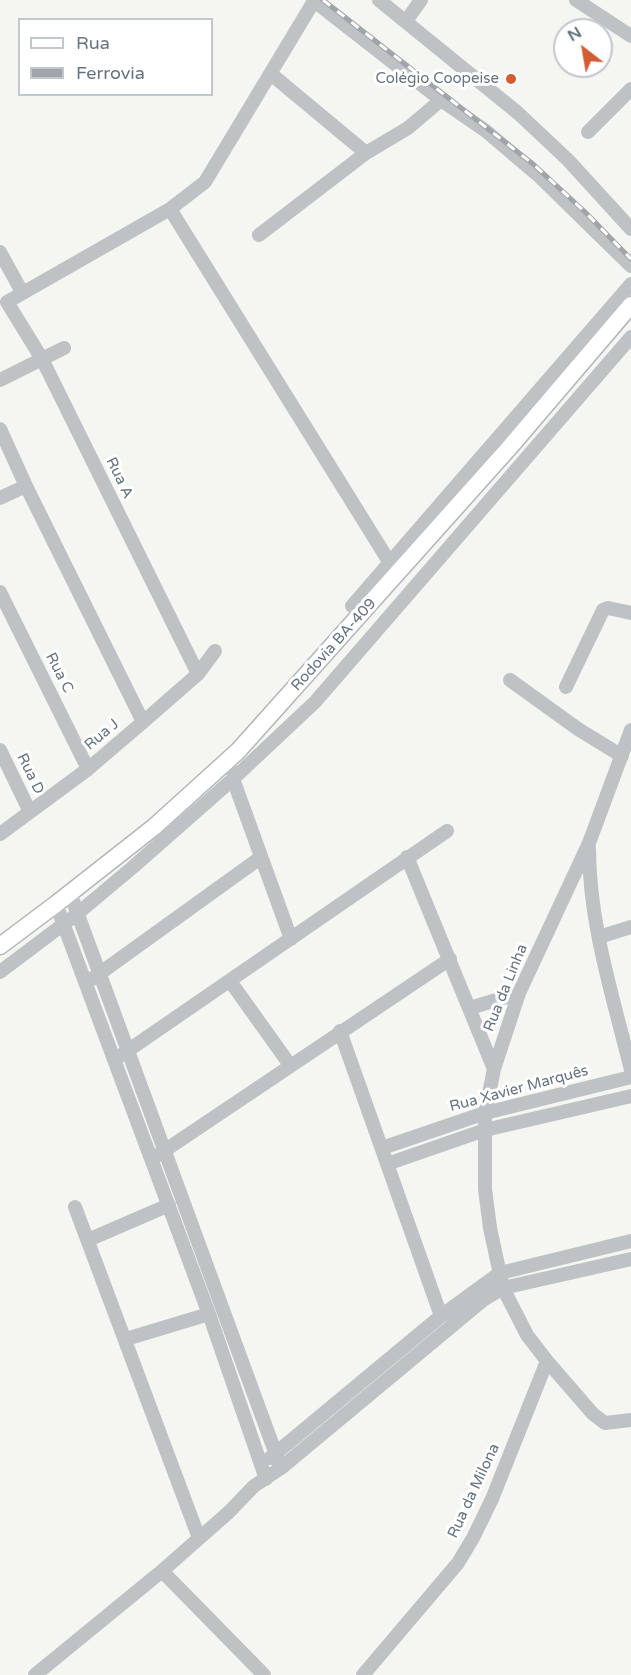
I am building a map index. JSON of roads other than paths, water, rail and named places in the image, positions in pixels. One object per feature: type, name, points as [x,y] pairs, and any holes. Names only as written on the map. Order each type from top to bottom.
[{"type":"main road","name":"Rodovia BA-409","points":[[0,946],[154,827],[238,751],[393,570],[631,305]]},
{"type":"street","points":[[0,252],[22,292],[170,209],[205,182],[314,0],[441,100],[486,131],[540,177],[631,266]]},
{"type":"street","points":[[378,0],[518,113],[568,160],[631,229]]},
{"type":"street","points":[[406,21],[421,0]]},
{"type":"street","points":[[576,0],[631,36]]},
{"type":"street","points":[[271,74],[366,153]]},
{"type":"street","points":[[588,132],[631,89]]},
{"type":"street","points":[[259,235],[366,153],[408,128],[441,100]]},
{"type":"street","points":[[170,209],[393,570]]},
{"type":"street","points":[[352,606],[393,570],[631,284]]},
{"type":"street","name":"Rua A","points":[[22,292],[8,303],[42,359],[198,674]]},
{"type":"street","points":[[0,972],[77,914],[133,867],[315,702],[631,337]]},
{"type":"street","points":[[0,380],[64,348]]},
{"type":"street","points":[[0,429],[143,722]]},
{"type":"street","points":[[0,498],[26,486]]},
{"type":"street","name":"Rua C","points":[[0,592],[88,769]]},
{"type":"street","points":[[566,687],[603,610],[608,608],[631,613]]},
{"type":"street","name":"Rua J","points":[[0,834],[88,769],[198,674],[215,651]]},
{"type":"street","points":[[510,680],[578,729],[622,756]]},
{"type":"street","name":"Rua da Linha","points":[[631,730],[589,843],[519,993],[494,1069],[484,1113],[485,1189],[490,1228],[503,1288],[527,1335],[593,1414],[605,1424],[631,1420]]},
{"type":"street","name":"Rua D","points":[[0,750],[30,812]]},
{"type":"street","points":[[238,751],[232,779],[291,939]]},
{"type":"street","points":[[113,1060],[447,831]]},
{"type":"street","points":[[589,843],[590,881],[599,937],[631,1070]]},
{"type":"street","points":[[407,857],[494,1069]]},
{"type":"street","points":[[86,984],[260,858]]},
{"type":"street","points":[[70,894],[281,1468]]},
{"type":"street","points":[[56,904],[209,1314],[261,1466],[260,1482]]},
{"type":"street","points":[[599,937],[631,927]]},
{"type":"street","points":[[151,1159],[450,959]]},
{"type":"street","points":[[230,981],[290,1065]]},
{"type":"street","points":[[470,1008],[519,993]]},
{"type":"street","points":[[340,1032],[441,1316]]},
{"type":"street","name":"Rua Xavier Marquês","points":[[382,1149],[484,1113],[631,1077]]},
{"type":"street","name":"Rua Xavier Marquês","points":[[387,1164],[485,1130],[631,1096]]},
{"type":"street","points":[[88,1240],[169,1205]]},
{"type":"street","points":[[75,1207],[199,1538]]},
{"type":"street","points":[[261,1466],[441,1316],[500,1273],[631,1241]]},
{"type":"street","points":[[35,1675],[162,1571],[260,1482],[281,1468],[483,1299],[503,1288],[631,1259]]},
{"type":"street","points":[[126,1339],[209,1314]]},
{"type":"street","name":"Rua da Milona","points":[[363,1675],[458,1563],[473,1539],[492,1499],[547,1361]]},
{"type":"street","points":[[162,1571],[264,1675]]},
{"type":"railway","points":[[323,0],[533,164],[631,259]]},
{"type":"place","name":"Colégio Coopeise","points":[[511,79]]}]
